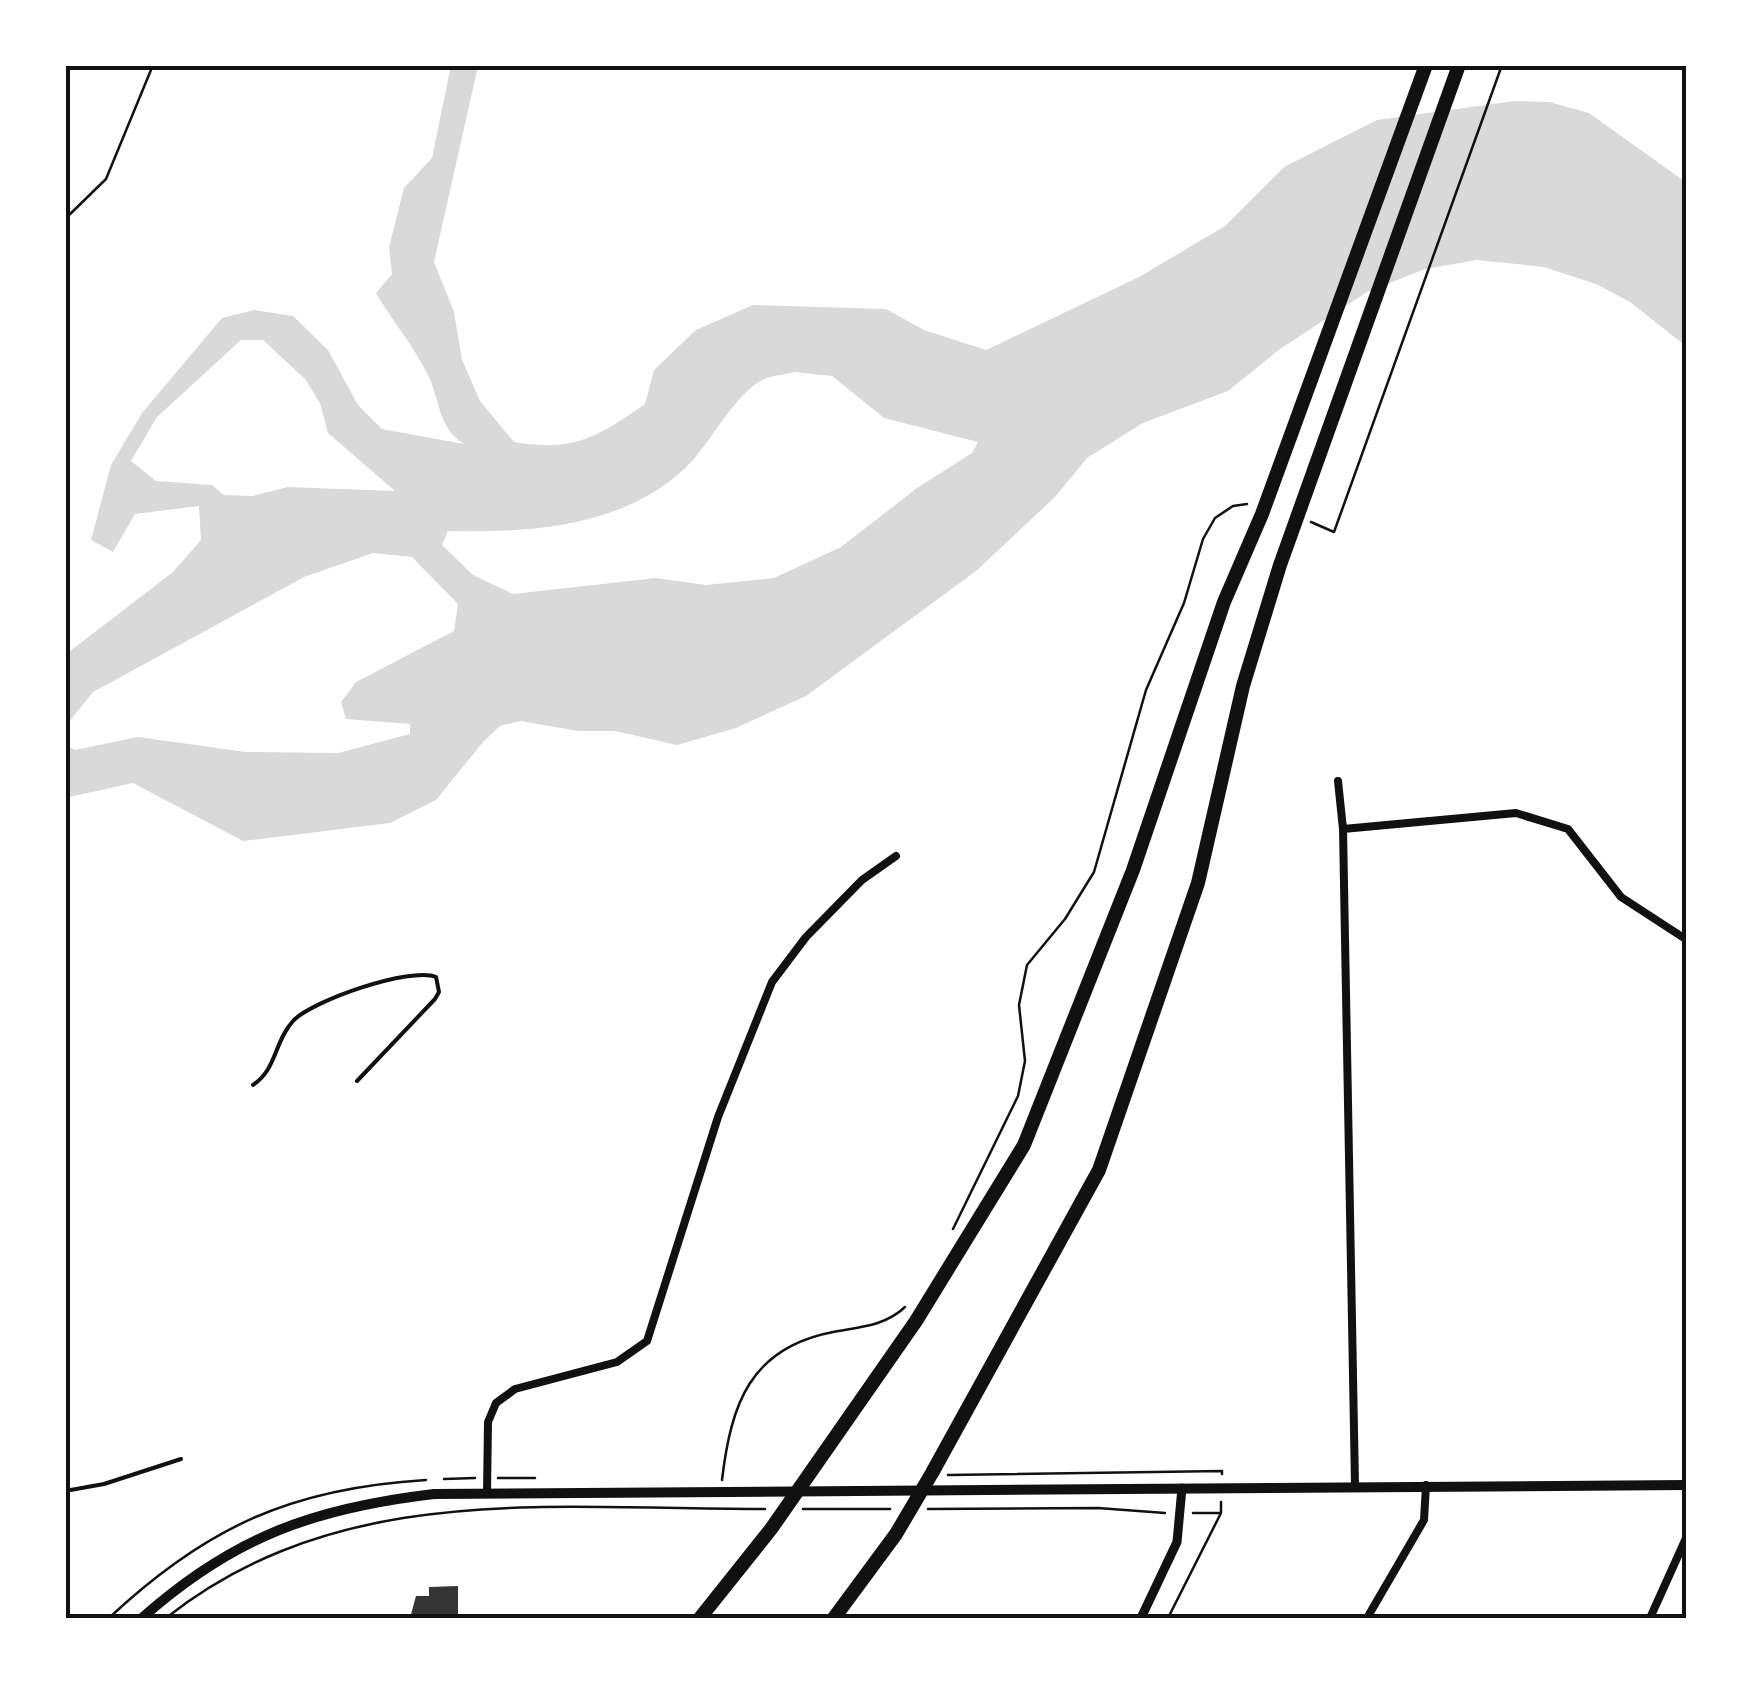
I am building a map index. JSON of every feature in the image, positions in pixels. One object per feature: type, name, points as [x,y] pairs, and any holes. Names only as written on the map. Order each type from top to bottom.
[{"type":"highway","points":[[700,1618],[770,1530],[916,1321],[1024,1144],[1134,870],[1224,602],[1262,514],[1426,65]]},
{"type":"highway","points":[[837,1618],[896,1534],[1099,1170],[1198,883],[1243,686],[1459,65]]},
{"type":"main road","points":[[142,1618],[190,1575],[286,1526],[380,1500],[487,1493],[1687,1485]]},
{"type":"street","points":[[1338,781],[1343,829],[1356,1486]]},
{"type":"street","points":[[1343,829],[1516,812],[1568,829],[1621,897],[1687,940]]},
{"type":"street","points":[[487,1493],[488,1422],[496,1403],[514,1389],[617,1362],[647,1341],[718,1117],[772,982],[806,936],[862,880],[896,856]]},
{"type":"street","points":[[1366,1618],[1424,1520],[1426,1485]]},
{"type":"street","points":[[1141,1618],[1177,1542],[1182,1488]]},
{"type":"street","points":[[1650,1618],[1687,1536]]},
{"type":"lane","points":[[253,1086],[271,1069],[290,1024],[314,1003],[416,972],[436,977],[439,992],[435,999],[356,1081]]},
{"type":"lane","points":[[65,1490],[104,1484],[181,1459]]},
{"type":"path","points":[[65,219],[106,179],[153,65]]},
{"type":"path","points":[[1299,522],[1334,532],[1502,65]]},
{"type":"path","points":[[948,1238],[1018,1096],[1024,1061],[1020,1005],[1027,965],[1094,872],[1146,690],[1184,603],[1203,538],[1215,518],[1232,506],[1250,504]]},
{"type":"path","points":[[721,1492],[728,1432],[749,1381],[782,1350],[806,1337],[891,1320],[912,1302]]},
{"type":"path","points":[[1145,1472],[1222,1473]]},
{"type":"path","points":[[923,1509],[1098,1508],[1131,1513]]},
{"type":"path","points":[[166,1618],[210,1584],[253,1560],[302,1540],[359,1525],[478,1510],[767,1509]]},
{"type":"path","points":[[787,1509],[903,1509]]},
{"type":"path","points":[[1168,1618],[1221,1510],[1210,1512]]},
{"type":"shaded area","points":[[451,65],[478,66],[434,262],[454,312],[462,360],[480,401],[514,442],[568,443],[612,426],[645,404],[654,370],[696,330],[753,305],[886,309],[924,330],[986,350],[1139,277],[1225,226],[1284,167],[1377,120],[1515,101],[1549,102],[1589,113],[1687,183],[1687,347],[1630,302],[1596,284],[1544,267],[1477,260],[1425,269],[1367,292],[1280,349],[1228,391],[1143,423],[1087,458],[1055,497],[976,571],[806,696],[736,728],[677,745],[615,731],[578,731],[521,721],[500,726],[436,800],[390,823],[243,841],[133,783],[65,798],[65,744],[75,750],[138,737],[246,752],[338,753],[410,734],[410,724],[346,719],[341,702],[356,682],[454,631],[458,604],[412,557],[373,553],[304,577],[93,692],[65,727],[65,655],[173,572],[201,540],[199,506],[135,514],[113,552],[91,540],[111,465],[142,413],[222,318],[254,310],[293,316],[328,350],[358,405],[382,429],[464,444],[449,430],[428,375],[376,293],[392,274],[389,247],[404,188],[432,158]],"holes":[[[241,340],[263,340],[305,379],[320,403],[328,433],[395,491],[288,487],[252,496],[224,495],[212,485],[156,481],[131,461],[157,417]],[[794,372],[832,376],[884,418],[978,442],[972,453],[917,488],[841,547],[774,578],[706,585],[656,578],[513,594],[473,575],[442,545],[448,531],[546,527],[579,521],[640,500],[693,460],[731,409],[757,383]]]},
{"type":"building","points":[[458,1586],[458,1618],[410,1618],[416,1596],[429,1596],[429,1587]]}]
